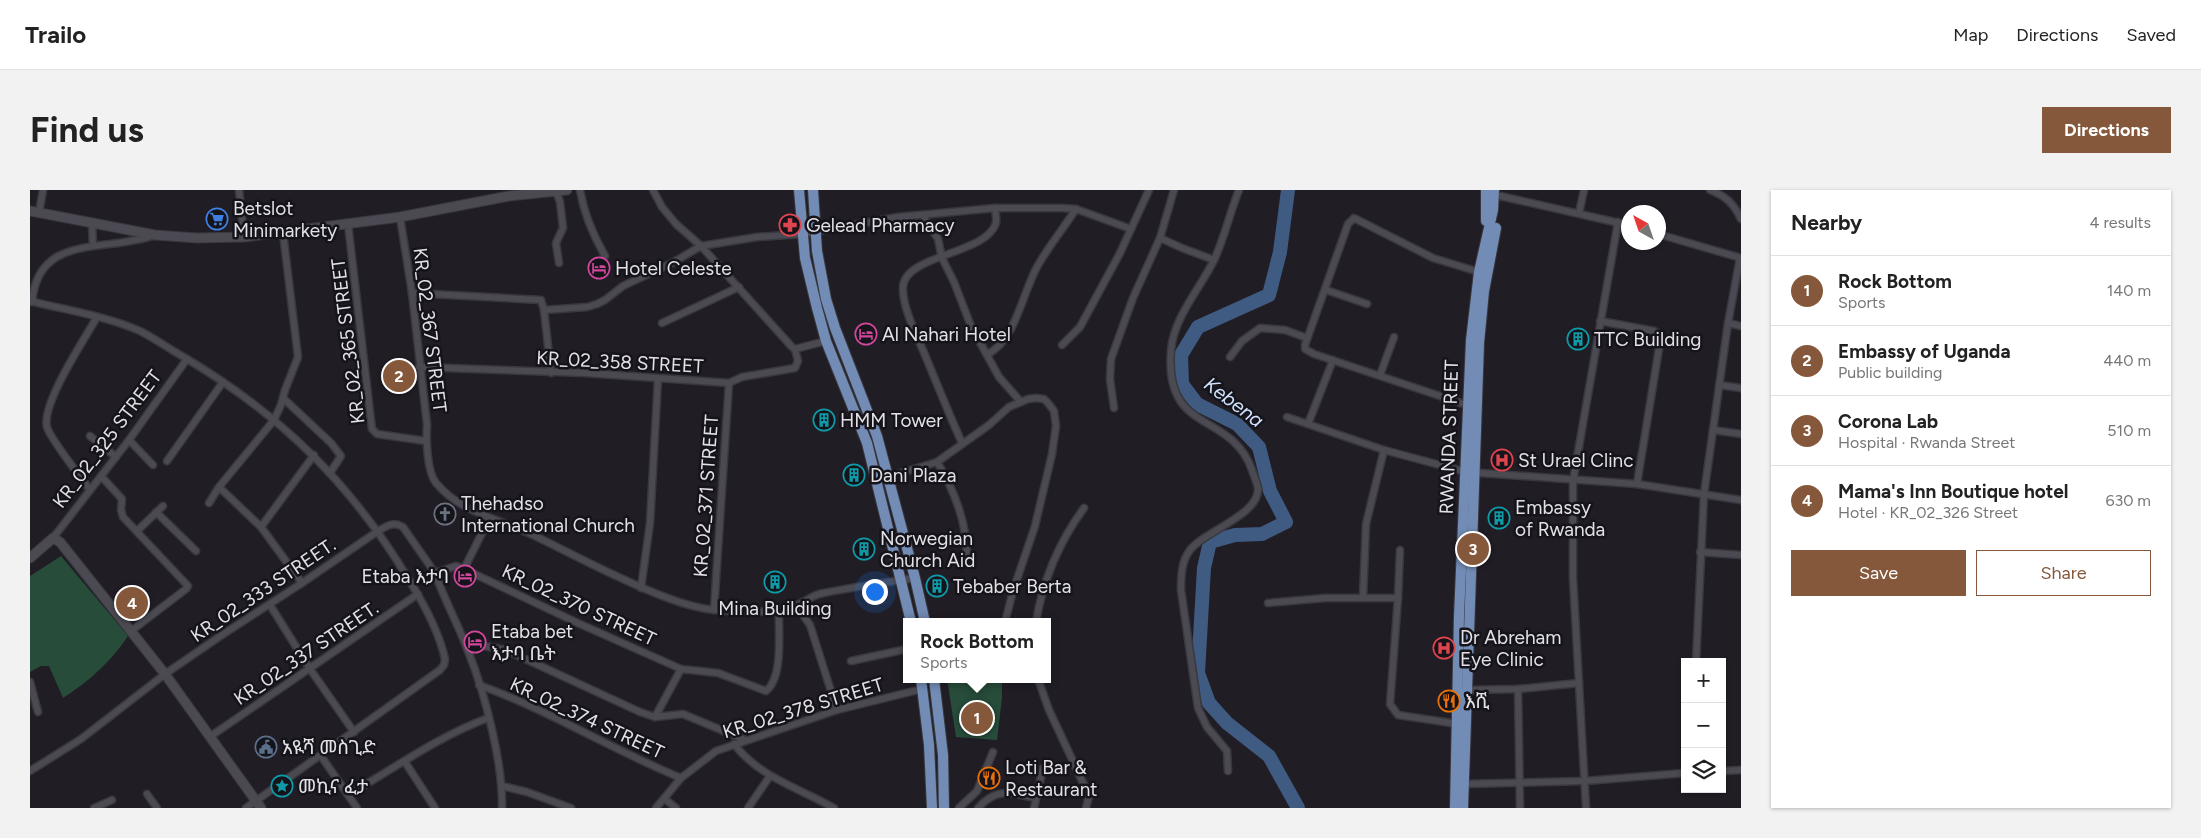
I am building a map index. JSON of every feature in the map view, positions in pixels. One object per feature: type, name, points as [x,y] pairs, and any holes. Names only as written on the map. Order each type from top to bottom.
[{"type":"main road","points":[[799,190],[806,258],[826,341],[867,443],[910,618]]},
{"type":"main road","points":[[813,190],[817,251],[826,298],[835,328],[877,436],[916,578],[924,618]]},
{"type":"main road","name":"RWANDA STREET","points":[[1455,808],[1461,724],[1466,690],[1470,473],[1467,405],[1474,307],[1479,272],[1488,234],[1486,226],[1486,190]]},
{"type":"main road","points":[[1488,234],[1498,192]]},
{"type":"main road","name":"RWANDA STREET","points":[[1463,808],[1459,616],[1480,327],[1498,192]]},
{"type":"main road","points":[[934,683],[943,755],[944,808]]},
{"type":"main road","points":[[921,684],[929,745],[932,808]]},
{"type":"street","points":[[43,190],[35,212],[155,235],[196,238],[244,237],[283,233],[400,217],[509,196],[567,190]]},
{"type":"street","points":[[239,190],[244,237]]},
{"type":"street","points":[[580,190],[582,207],[605,256]]},
{"type":"street","points":[[653,190],[662,207],[676,224],[701,246],[794,349],[826,341]]},
{"type":"street","points":[[1062,345],[1080,327],[1120,253],[1149,190]]},
{"type":"street","points":[[1228,771],[1227,751],[1207,727],[1198,708],[1180,590],[1181,576],[1190,549],[1200,540],[1248,508],[1256,500],[1258,489],[1249,461],[1243,450],[1225,434],[1194,417],[1182,405],[1172,383],[1171,367],[1173,337],[1180,318],[1214,260],[1239,190]]},
{"type":"street","points":[[1579,213],[1584,190]]},
{"type":"street","points":[[1710,190],[1727,198],[1733,204],[1741,219]]},
{"type":"street","points":[[556,191],[560,202],[563,228],[556,243],[559,263]]},
{"type":"street","points":[[1114,408],[1110,379],[1111,359],[1133,298],[1160,238],[1173,191]]},
{"type":"street","points":[[1498,192],[1621,223]]},
{"type":"street","points":[[544,310],[587,307],[596,304],[605,300],[623,286],[672,263],[701,246],[757,237],[803,234],[898,217],[995,208],[1076,210],[1131,229]]},
{"type":"street","points":[[962,443],[909,317],[903,288],[904,281],[910,273],[930,260],[942,258],[984,237],[993,229],[996,221],[995,208]]},
{"type":"street","points":[[988,354],[1004,339],[1015,320],[1037,267],[1076,210]]},
{"type":"street","points":[[923,215],[938,239],[942,258],[954,282],[970,326],[988,354],[999,377],[1021,402]]},
{"type":"street","name":"KR_02_367 STREET","points":[[400,217],[412,293],[427,424],[426,441],[432,476],[445,492],[460,504],[489,518]]},
{"type":"street","points":[[1467,405],[1305,349],[1307,338],[1326,290],[1348,224],[1354,218],[1433,258],[1479,272]]},
{"type":"street","points":[[1586,808],[1573,578],[1573,481],[1618,222]]},
{"type":"street","points":[[92,223],[93,246]]},
{"type":"street","name":"KR_02_365 STREET","points":[[348,224],[372,429],[377,434],[426,441]]},
{"type":"street","points":[[209,503],[274,420],[282,405],[282,398],[298,357],[283,233]]},
{"type":"street","points":[[155,235],[133,242],[93,246],[54,258],[34,277],[31,302],[96,317],[139,331],[223,382],[274,420],[314,455],[378,531],[418,594],[430,618],[445,659],[444,665],[440,670],[321,756],[258,805],[246,808]]},
{"type":"street","points":[[1666,236],[1740,258],[1728,323],[1704,494],[1696,658]]},
{"type":"street","points":[[1160,238],[1214,260]]},
{"type":"street","points":[[662,323],[739,287]]},
{"type":"street","points":[[1326,290],[1367,304]]},
{"type":"street","points":[[412,293],[538,299],[543,304],[551,373]]},
{"type":"street","points":[[90,490],[48,429],[46,416],[58,385],[96,317]]},
{"type":"street","points":[[1600,320],[1654,331],[1661,336],[1637,484]]},
{"type":"street","points":[[1728,323],[1741,326]]},
{"type":"street","points":[[1230,357],[1242,341],[1260,328],[1285,330],[1307,338]]},
{"type":"street","points":[[1380,375],[1394,337]]},
{"type":"street","name":"KR_02_358 STREET","points":[[419,366],[490,368],[729,383],[742,377],[795,368],[798,361],[794,349]]},
{"type":"street","name":"KR_02_325 STREET","points":[[30,558],[53,538],[129,440],[187,359]]},
{"type":"street","points":[[1308,424],[1333,360]]},
{"type":"street","points":[[641,588],[650,523],[658,379]]},
{"type":"street","points":[[167,461],[223,382]]},
{"type":"street","name":"KR_02_371 STREET","points":[[714,610],[729,383]]},
{"type":"street","points":[[1719,385],[1741,388]]},
{"type":"street","points":[[282,398],[331,443],[341,456],[330,473]]},
{"type":"street","points":[[888,477],[937,462],[989,425],[1010,407],[1028,399],[1044,398],[1054,411],[1056,426],[1052,454],[1035,526],[1006,618]]},
{"type":"street","points":[[1287,417],[1384,450],[1470,473],[1637,484],[1741,500]]},
{"type":"street","points":[[1713,430],[1741,434]]},
{"type":"street","points":[[90,436],[116,457]]},
{"type":"street","points":[[129,440],[153,465]]},
{"type":"street","points":[[1363,597],[1366,524],[1384,450]]},
{"type":"street","points":[[261,527],[314,455]]},
{"type":"street","points":[[937,462],[952,488],[964,527],[967,556]]},
{"type":"street","points":[[101,476],[120,496],[123,503],[121,514],[188,586],[131,630]]},
{"type":"street","points":[[220,487],[261,527],[302,583]]},
{"type":"street","points":[[137,531],[163,506]]},
{"type":"street","points":[[1037,618],[1043,589],[1054,559],[1070,528],[1084,508]]},
{"type":"street","points":[[156,512],[196,551]]},
{"type":"street","points":[[435,573],[456,566],[464,569],[489,518],[534,535],[641,588],[682,603],[714,610],[767,611],[796,605],[816,595],[916,578]]},
{"type":"street","points":[[378,531],[397,523],[403,527],[435,573],[468,649],[479,685],[502,786],[502,808]]},
{"type":"street","name":"KR_02_333 STREET.","points":[[30,771],[81,739],[165,674],[378,531]]},
{"type":"street","points":[[53,538],[60,542],[165,674],[211,736],[258,805]]},
{"type":"street","points":[[1400,550],[1390,704],[1398,715],[1461,724]]},
{"type":"street","points":[[1700,552],[1741,555]]},
{"type":"street","name":"KR_02_370 STREET","points":[[464,569],[580,624],[681,668],[718,673],[766,691],[772,687],[777,669],[779,609]]},
{"type":"street","name":"KR_02_337 STREET.","points":[[211,736],[418,594]]},
{"type":"street","points":[[1268,603],[1363,597],[1398,598]]},
{"type":"street","points":[[270,605],[310,669],[354,732]]},
{"type":"street","points":[[796,605],[810,625],[837,710]]},
{"type":"street","points":[[468,649],[484,646],[506,650],[655,717],[682,714],[745,740]]},
{"type":"street","points":[[851,661],[903,650]]},
{"type":"street","points":[[655,717],[681,668]]},
{"type":"street","points":[[30,682],[33,704],[38,712]]},
{"type":"street","points":[[1039,683],[1047,704],[1089,796],[1086,808]]},
{"type":"street","name":"KR_02_378 STREET","points":[[656,808],[681,778],[716,751],[921,684]]},
{"type":"street","points":[[1466,690],[1518,689],[1579,684]]},
{"type":"street","name":"KR_02_374 STREET","points":[[479,685],[523,702],[650,766],[681,778]]},
{"type":"street","points":[[1518,689],[1520,808]]},
{"type":"street","points":[[348,795],[461,728],[488,718]]},
{"type":"street","points":[[734,744],[751,764],[770,776],[834,808]]},
{"type":"street","points":[[960,808],[977,791],[993,752]]},
{"type":"street","points":[[321,756],[355,807]]},
{"type":"street","points":[[405,762],[436,808]]},
{"type":"street","points":[[1034,808],[1043,768]]},
{"type":"street","points":[[1726,771],[1741,770]]},
{"type":"street","points":[[1464,784],[1584,781],[1681,773]]},
{"type":"street","points":[[748,808],[770,776]]},
{"type":"street","points":[[502,786],[527,792],[571,808]]},
{"type":"street","points":[[978,808],[984,801],[1004,792],[1036,798]]},
{"type":"street","points":[[147,794],[157,808]]},
{"type":"street","points":[[94,808],[112,800]]},
{"type":"street","points":[[664,800],[676,808]]},
{"type":"green space","points":[[61,556],[128,636],[98,671],[63,698],[49,666],[41,666],[30,672],[30,576]]},
{"type":"green space","points":[[948,683],[1002,683],[997,740],[956,737]]},
{"type":"waterway","name":"Kebena","points":[[1288,190],[1280,252],[1269,295],[1198,327],[1181,355],[1182,384],[1197,404],[1237,424],[1259,447],[1270,491],[1286,522],[1262,534],[1235,535],[1210,542],[1204,568],[1198,673],[1209,703],[1227,723],[1269,756],[1298,808]]},
{"type":"place","name":"Betslot Minimarkety","points":[[217,219]]},
{"type":"place","name":"Gelead Pharmacy","points":[[790,225]]},
{"type":"place","name":"Hotel Celeste","points":[[599,268]]},
{"type":"place","name":"Al Nahari Hotel","points":[[866,334]]},
{"type":"place","name":"TTC Building","points":[[1578,339]]},
{"type":"place","name":"Embassy of Uganda","points":[[399,376]]},
{"type":"place","name":"HMM Tower","points":[[824,420]]},
{"type":"place","name":"St Urael Clinc","points":[[1502,460]]},
{"type":"place","name":"Dani Plaza","points":[[854,475]]},
{"type":"place","name":"Thehadso International Church","points":[[445,514]]},
{"type":"place","name":"Embassy of Rwanda","points":[[1499,518]]},
{"type":"place","name":"Norwegian Church Aid","points":[[864,549]]},
{"type":"place","name":"Corona Lab","points":[[1473,549]]},
{"type":"place","name":"Etaba እታባ","points":[[465,576]]},
{"type":"place","name":"Mina Building","points":[[775,582]]},
{"type":"place","name":"Tebaber Berta","points":[[937,586]]},
{"type":"place","name":"Mama's Inn Boutique hotel","points":[[132,603]]},
{"type":"place","name":"Etaba bet እታባ ቤት","points":[[475,642]]},
{"type":"place","name":"Dr Abreham Eye Clinic","points":[[1444,648]]},
{"type":"place","name":"እሺ","points":[[1449,701]]},
{"type":"place","name":"Rock Bottom","points":[[977,718]]},
{"type":"place","name":"አዪሻ መስጊድ","points":[[266,747]]},
{"type":"place","name":"Loti Bar & Restaurant","points":[[989,778]]},
{"type":"place","name":"መኪና ፈታ","points":[[282,786]]}]
